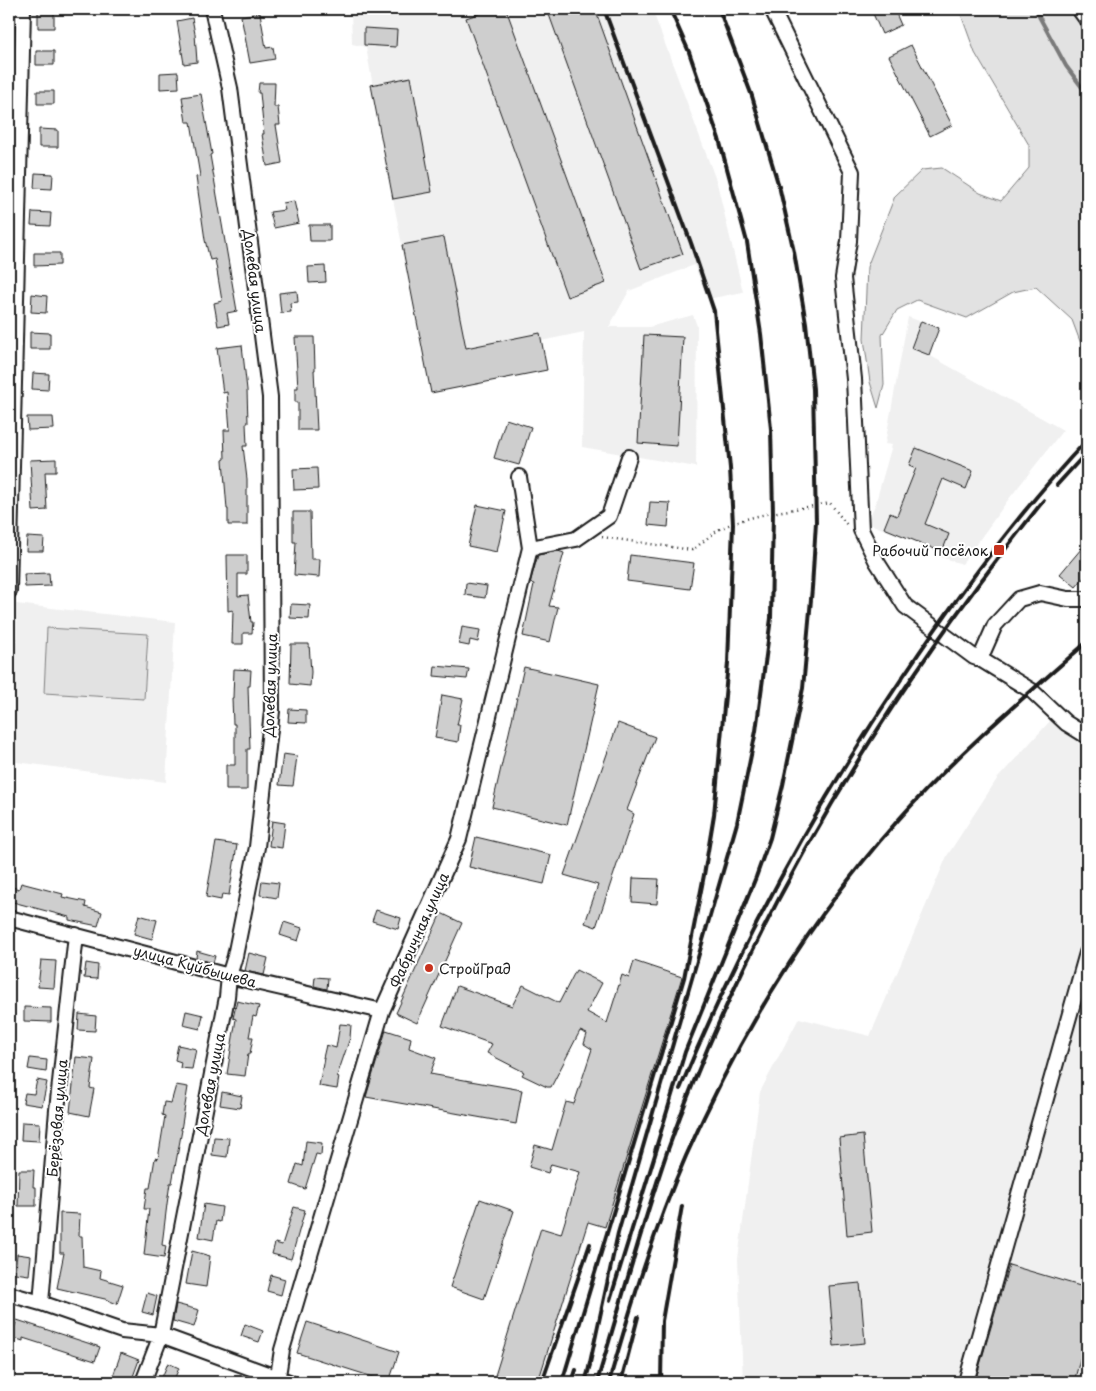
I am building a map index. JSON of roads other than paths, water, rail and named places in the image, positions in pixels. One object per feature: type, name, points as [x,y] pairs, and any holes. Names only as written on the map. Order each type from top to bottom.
[{"type":"street","points":[[9,591],[23,9]]},
{"type":"street","name":"Долевая улица","points":[[144,1382],[161,1335],[227,997],[229,976],[236,956],[257,847],[272,711],[270,397],[230,88],[212,9]]},
{"type":"street","points":[[772,9],[852,172],[849,241],[842,278],[854,379],[861,530],[877,562],[905,606],[974,657],[1032,691],[1066,723],[1087,736]]},
{"type":"street","points":[[1079,9],[1087,20]]},
{"type":"street","points":[[530,548],[576,539],[609,516],[629,457]]},
{"type":"street","name":"Фабричная улица","points":[[281,1381],[282,1350],[382,1011],[459,839],[530,548],[518,477]]},
{"type":"street","points":[[980,659],[995,626],[1019,599],[1040,593],[1068,599],[1087,599]]},
{"type":"street","name":"улица Куйбышева","points":[[9,918],[229,976],[382,1011]]},
{"type":"street","name":"Берёзовая улица","points":[[41,1303],[56,1110],[76,935]]},
{"type":"street","points":[[966,1382],[1087,953]]},
{"type":"street","points":[[9,1294],[122,1331],[161,1335],[281,1381]]},
{"type":"waterway","points":[[1035,9],[1066,66],[1087,94]]},
{"type":"railway","points":[[562,1382],[684,978],[714,815],[728,663],[733,524],[730,468],[714,311],[691,243],[604,9]]},
{"type":"railway","points":[[588,1372],[618,1233],[737,823],[756,731],[771,618],[773,513],[771,429],[761,334],[747,242],[719,139],[689,52],[670,9]]},
{"type":"railway","points":[[655,1151],[685,1052],[770,838],[803,688],[816,522],[813,389],[806,323],[794,252],[780,190],[752,96],[719,9]]},
{"type":"railway","points":[[680,1089],[703,1035],[754,929],[781,876],[840,774],[925,644],[968,584],[1037,496],[1087,440]]},
{"type":"railway","points":[[1057,485],[1087,452]]},
{"type":"railway","points":[[597,1382],[639,1238],[667,1152],[701,1064],[740,977],[782,893],[828,810],[930,651],[1044,500]]},
{"type":"railway","points":[[609,1382],[653,1240],[686,1156],[707,1111],[754,1022],[807,936],[867,856],[922,794],[967,749],[1087,642]]},
{"type":"railway","points":[[610,1300],[658,1145]]},
{"type":"railway","points":[[661,1382],[662,1321],[682,1206]]},
{"type":"railway","points":[[542,1382],[590,1244]]},
{"type":"railway","points":[[621,1382],[638,1317]]},
{"type":"railway","points":[[585,1382],[590,1365]]},
{"type":"railway","points":[[572,1382],[576,1370]]},
{"type":"place","name":"Рабочий посёлок","points":[[999,550]]},
{"type":"place","name":"СтройГрад","points":[[429,968]]}]
